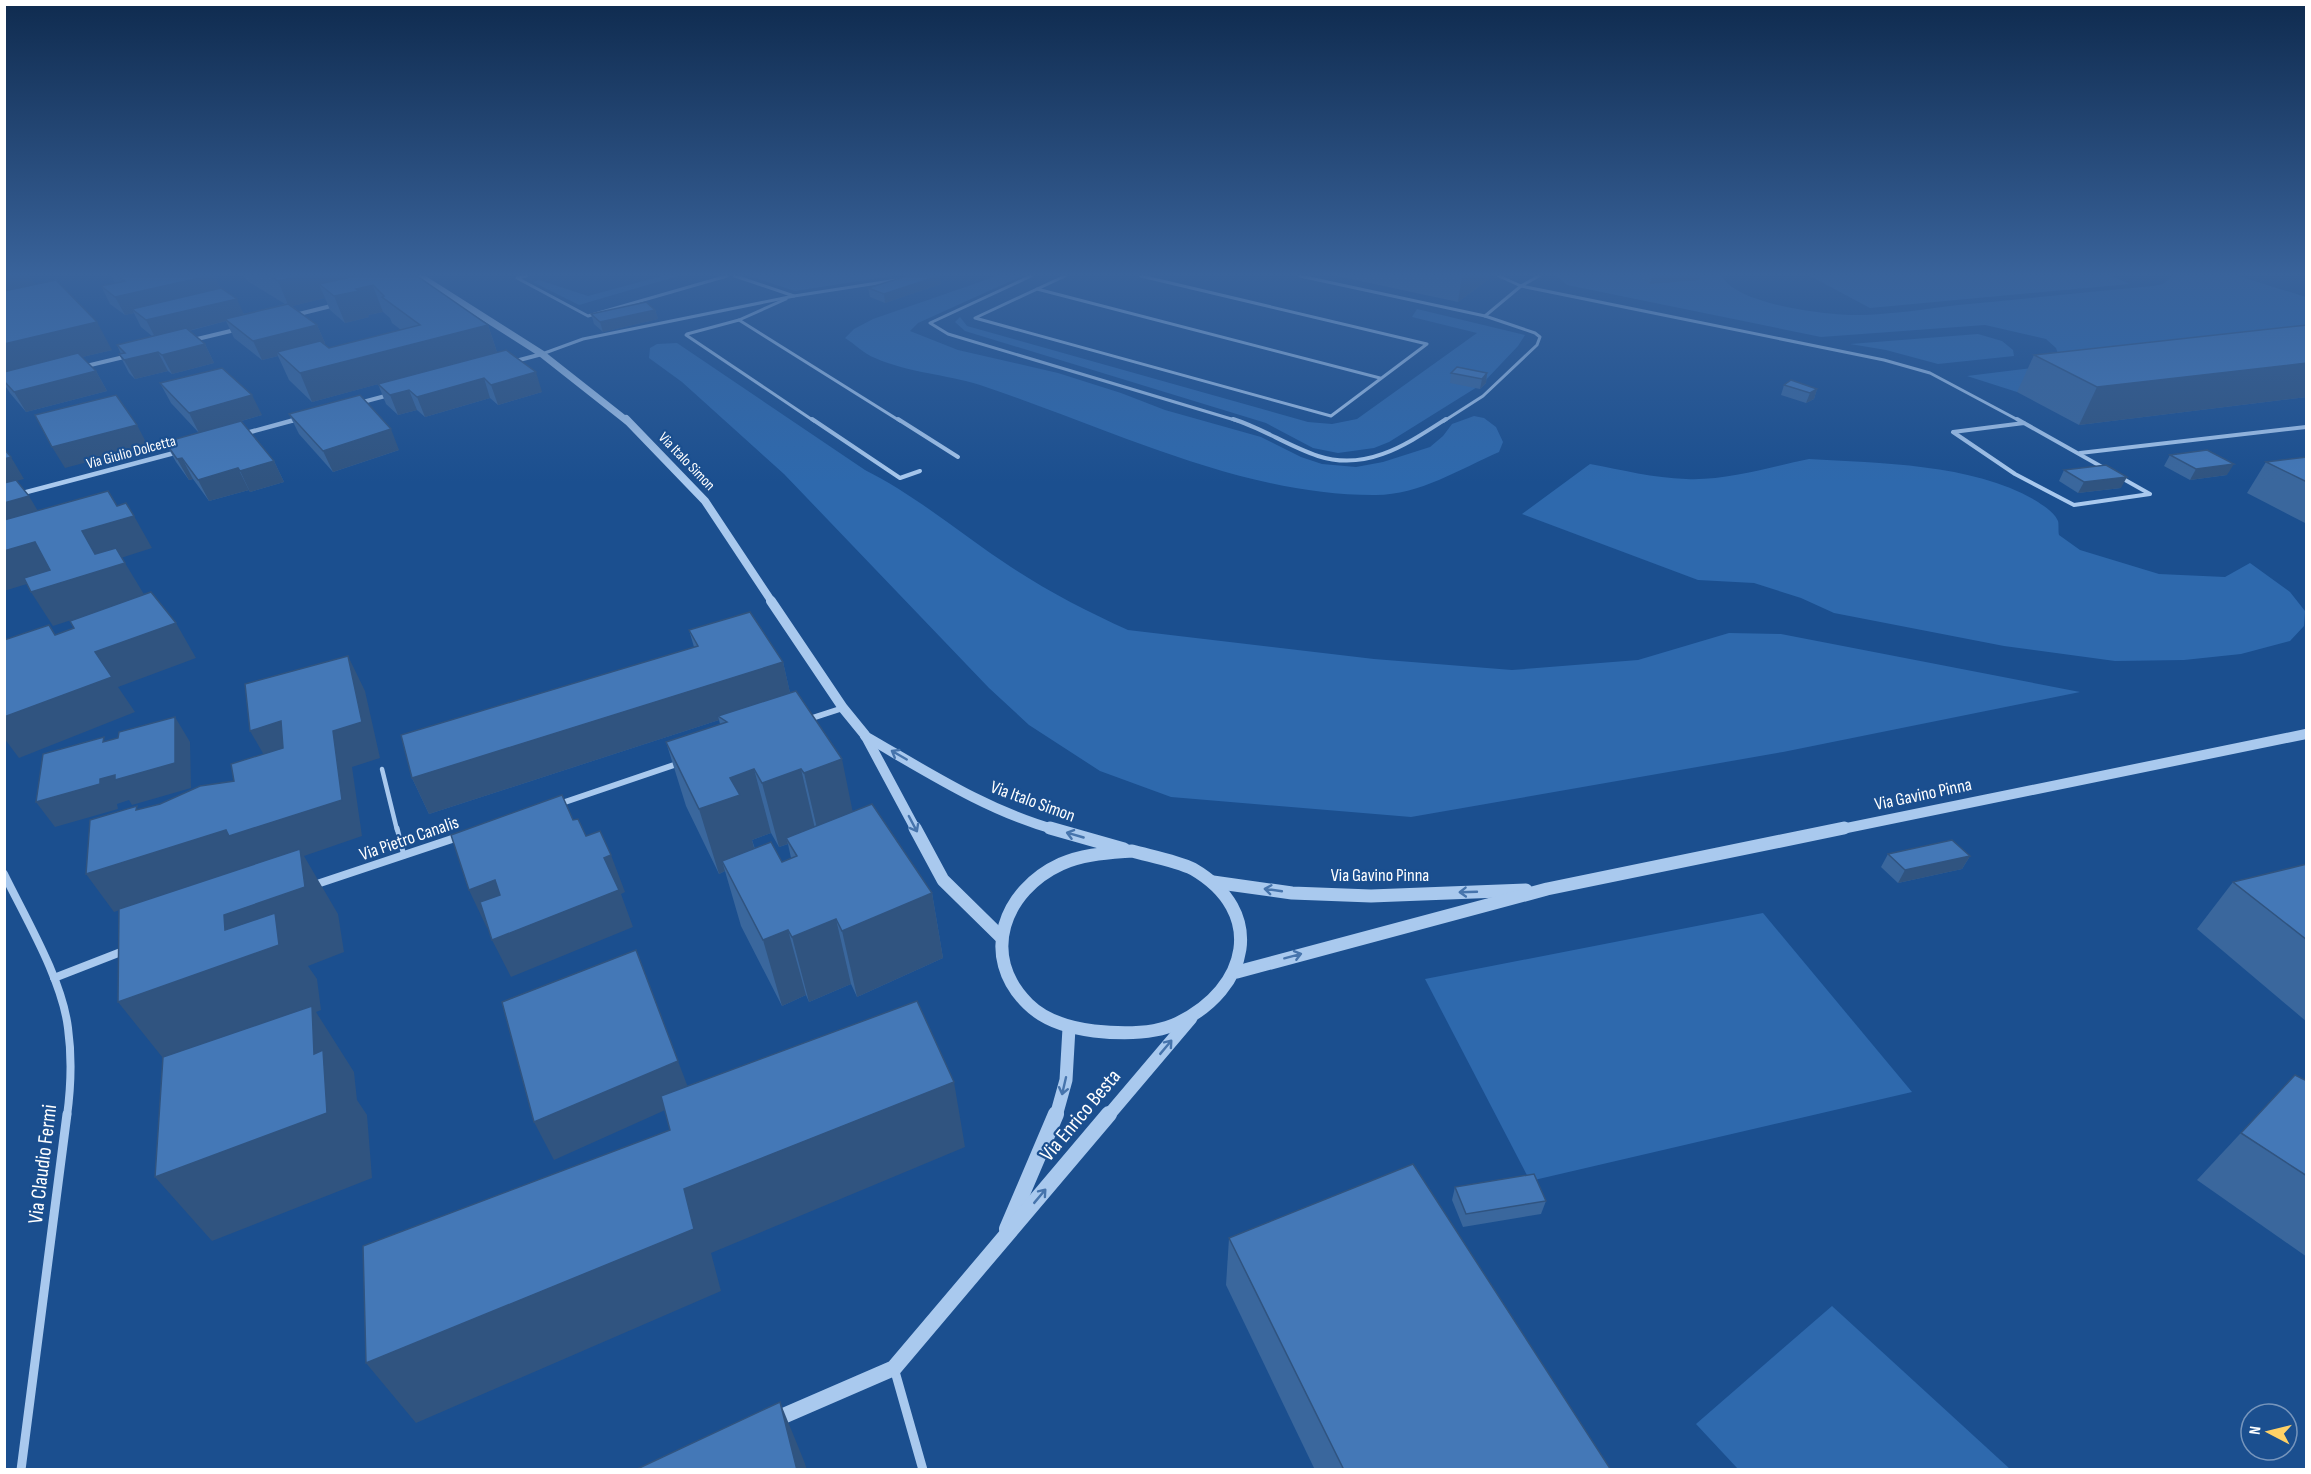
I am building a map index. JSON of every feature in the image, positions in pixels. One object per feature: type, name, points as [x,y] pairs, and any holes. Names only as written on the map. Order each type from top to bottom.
[{"type":"street","name":"Via Italo Simon","points":[[528,345],[629,422],[705,501],[843,708],[865,735],[943,880],[1000,936]]},
{"type":"street","points":[[505,364],[542,354]]},
{"type":"street","points":[[74,369],[132,355]]},
{"type":"street","points":[[358,403],[392,394]]},
{"type":"street","points":[[233,437],[301,418]]},
{"type":"street","name":"Via Giulio Dolcetta","points":[[4,498],[187,449]]},
{"type":"street","points":[[799,723],[843,708]]},
{"type":"street","name":"Via Gavino Pinna","points":[[1237,972],[1547,889],[2307,734]]},
{"type":"street","name":"Via Italo Simon","points":[[865,735],[976,799],[1035,824],[1132,851]]},
{"type":"street","points":[[551,806],[684,762]]},
{"type":"street","name":"Via Pietro Canalis","points":[[306,888],[472,833]]},
{"type":"street","points":[[1132,851],[1162,856],[1190,866],[1214,882],[1230,901],[1241,923],[1243,947],[1237,972],[1219,997],[1191,1018],[1154,1032],[1110,1035],[1069,1028],[1037,1012],[1014,990],[1002,963],[1000,936],[1010,907],[1030,883],[1060,865],[1095,854],[1132,851]]},
{"type":"street","name":"Via Claudio Fermi","points":[[4,874],[54,978],[68,1026],[71,1084],[21,1470]]},
{"type":"street","name":"Via Gavino Pinna","points":[[1214,882],[1292,893],[1371,896],[1547,889]]},
{"type":"street","points":[[54,978],[133,947]]},
{"type":"street","name":"Via Enrico Besta","points":[[756,1428],[894,1368],[1191,1018]]},
{"type":"street","name":"Via Enrico Besta","points":[[1002,1240],[1055,1119],[1066,1080],[1069,1028]]},
{"type":"street","points":[[894,1368],[923,1470]]},
{"type":"lane","points":[[542,354],[570,345]]},
{"type":"lane","points":[[702,345],[900,478],[920,471]]},
{"type":"lane","points":[[779,345],[958,457]]},
{"type":"lane","points":[[984,345],[1255,426],[1318,456],[1343,460],[1368,459],[1399,449],[1483,396],[1537,345]]},
{"type":"lane","points":[[1071,345],[1331,417],[1426,345]]},
{"type":"lane","points":[[1252,345],[1380,378]]},
{"type":"lane","points":[[1807,345],[1896,363],[1930,373],[2024,423],[2150,494],[2074,505],[2015,474],[1953,432],[2024,423]]},
{"type":"lane","points":[[2078,453],[2307,427]]},
{"type":"lane","points":[[382,769],[404,856]]},
{"type":"shaded area","points":[[656,345],[680,345],[865,470],[921,504],[1025,576],[1068,601],[1128,630],[1374,659],[1512,670],[1638,660],[1729,633],[1781,634],[2080,692],[1783,752],[1411,817],[1171,797],[1100,771],[1029,725],[989,688],[784,474],[682,382],[649,358],[650,348]]},
{"type":"shaded area","points":[[854,345],[945,345],[958,350],[1058,373],[1165,410],[1261,437],[1301,457],[1322,464],[1356,467],[1383,462],[1430,447],[1452,424],[1474,416],[1484,418],[1496,427],[1503,442],[1499,452],[1439,480],[1408,491],[1376,495],[1325,492],[1275,484],[1174,456],[980,385],[888,363],[867,354]]},
{"type":"shaded area","points":[[1010,345],[1034,345],[1308,422],[1332,424],[1357,419],[1461,345],[1519,345],[1482,384],[1389,442],[1374,448],[1338,453],[1313,448],[1266,423]]},
{"type":"shaded area","points":[[1855,345],[2007,345],[2013,350],[2014,356],[1938,364],[1886,350]]},
{"type":"shaded area","points":[[2052,345],[2306,345],[2306,359],[2017,392],[1967,376],[2057,365],[2059,357]]},
{"type":"shaded area","points":[[1809,459],[1927,468],[1986,480],[2014,489],[2038,502],[2054,515],[2058,521],[2059,535],[2080,550],[2159,574],[2225,577],[2250,563],[2290,592],[2305,611],[2304,626],[2290,641],[2241,654],[2184,660],[2115,661],[2004,646],[1834,613],[1801,598],[1754,583],[1698,580],[1522,514],[1590,464],[1662,477],[1701,479],[1748,473]]},
{"type":"shaded area","points":[[1763,913],[1912,1092],[1530,1181],[1425,979]]},
{"type":"shaded area","points":[[1832,1306],[2010,1469],[1738,1469],[1696,1424]]},
{"type":"building","points":[[117,345],[202,345],[162,355],[158,352],[124,360],[119,354],[125,353]]},
{"type":"building","points":[[305,345],[325,345],[329,348],[342,345],[411,345],[300,373],[277,352]]},
{"type":"building","points":[[2127,345],[2307,345],[2307,363],[2097,387],[2034,355]]},
{"type":"building","points":[[506,350],[536,372],[491,385],[484,378],[417,397],[409,390],[390,395],[378,384]]},
{"type":"building","points":[[78,353],[96,371],[14,392],[4,381],[4,372]]},
{"type":"building","points":[[1457,367],[1487,373],[1482,379],[1451,373]]},
{"type":"building","points":[[222,368],[252,395],[189,413],[160,383]]},
{"type":"building","points":[[1791,380],[1817,389],[1810,393],[1784,385]]},
{"type":"building","points":[[116,395],[137,425],[52,447],[35,415]]},
{"type":"building","points":[[360,395],[391,429],[323,451],[289,414]]},
{"type":"building","points":[[241,421],[274,461],[240,471],[238,468],[198,480],[182,458],[177,459],[165,442]]},
{"type":"building","points":[[4,449],[11,457],[4,459]]},
{"type":"building","points":[[2207,450],[2234,464],[2196,469],[2170,455]]},
{"type":"building","points":[[2307,457],[2307,482],[2266,462]]},
{"type":"building","points":[[2106,465],[2127,477],[2084,482],[2064,470]]},
{"type":"building","points":[[16,480],[29,496],[4,503],[4,483]]},
{"type":"building","points":[[108,491],[117,506],[126,503],[134,516],[82,531],[95,554],[116,548],[125,563],[31,592],[24,578],[50,570],[35,542],[4,551],[4,520]]},
{"type":"building","points":[[151,592],[176,623],[95,652],[112,677],[4,717],[4,640],[49,625],[55,635],[74,628],[70,621]]},
{"type":"building","points":[[750,612],[783,662],[412,778],[401,735],[698,646],[689,630]]},
{"type":"building","points":[[348,656],[362,722],[333,731],[342,800],[229,836],[226,830],[86,874],[90,820],[137,806],[136,810],[160,804],[200,786],[234,781],[231,764],[283,748],[281,721],[250,731],[245,684]]},
{"type":"building","points":[[796,691],[842,759],[804,773],[801,769],[762,783],[754,769],[730,778],[740,795],[699,809],[666,742],[727,722],[718,716]]},
{"type":"building","points":[[175,717],[175,763],[115,780],[115,775],[100,779],[100,784],[36,802],[43,754],[104,737],[103,742],[118,738],[119,732]]},
{"type":"building","points":[[562,795],[573,820],[578,819],[586,836],[600,831],[611,855],[604,858],[619,890],[492,940],[480,902],[500,895],[495,880],[469,890],[451,835]]},
{"type":"building","points":[[872,804],[932,893],[842,931],[836,919],[792,937],[788,930],[763,940],[722,861],[771,842],[782,862],[797,856],[786,838]]},
{"type":"building","points":[[1952,840],[1970,856],[1905,870],[1888,854]]},
{"type":"building","points":[[300,849],[305,887],[224,915],[225,930],[275,913],[279,945],[118,1002],[119,909]]},
{"type":"building","points":[[2307,864],[2307,940],[2233,882]]},
{"type":"building","points":[[636,950],[678,1061],[534,1122],[502,1002]]},
{"type":"building","points":[[917,1001],[954,1082],[684,1189],[694,1229],[366,1363],[363,1246],[670,1130],[661,1096]]},
{"type":"building","points":[[312,1006],[314,1054],[323,1050],[327,1113],[155,1177],[163,1057]]},
{"type":"building","points":[[2295,1075],[2307,1081],[2307,1176],[2241,1133]]},
{"type":"building","points":[[1413,1164],[1611,1470],[1344,1470],[1229,1238]]},
{"type":"building","points":[[1534,1174],[1546,1201],[1466,1214],[1455,1187]]},
{"type":"building","points":[[780,1402],[797,1470],[635,1470]]}]
